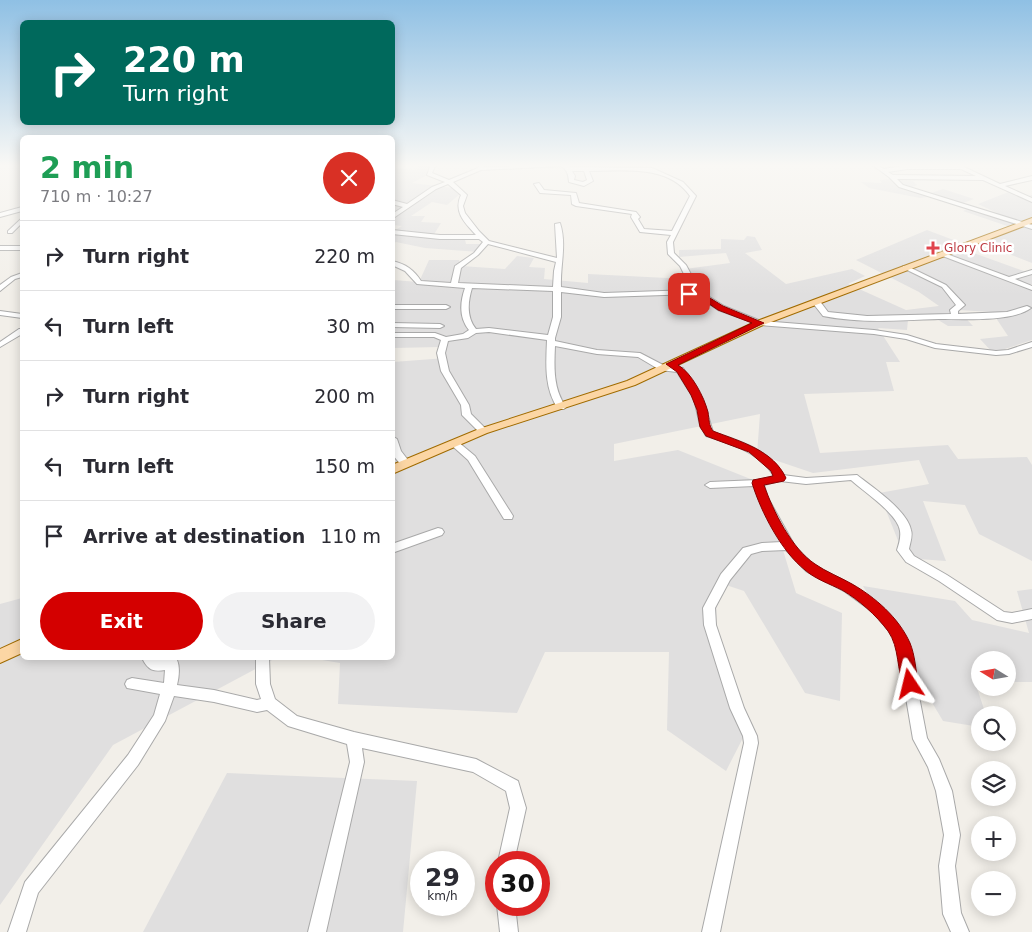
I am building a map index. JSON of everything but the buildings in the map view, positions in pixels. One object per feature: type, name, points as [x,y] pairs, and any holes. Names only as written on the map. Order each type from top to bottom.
[{"type":"main road","points":[[395,469],[483,431],[561,407],[671,367],[760,323],[1032,220]]},
{"type":"main road","points":[[0,656],[20,647]]},
{"type":"street","points":[[395,214],[406,207]]},
{"type":"street","points":[[461,207],[461,212],[479,237],[487,242],[560,261]]},
{"type":"street","points":[[595,207],[634,213],[636,216],[634,217],[642,231],[674,233]]},
{"type":"street","points":[[687,207],[670,242],[671,254],[683,265],[697,292],[720,308],[760,323],[874,332],[907,338],[935,346],[996,353],[1009,352],[1032,344]]},
{"type":"street","points":[[969,207],[1032,227]]},
{"type":"street","points":[[0,215],[20,210]]},
{"type":"street","points":[[10,232],[20,222]]},
{"type":"street","points":[[558,224],[560,236],[560,261],[557,271],[556,289],[558,317],[552,341],[550,368],[552,388],[555,398],[561,407]]},
{"type":"street","points":[[395,232],[440,237],[479,237]]},
{"type":"street","points":[[395,240],[404,233]]},
{"type":"street","points":[[454,285],[459,264],[476,254],[487,242]]},
{"type":"street","points":[[0,248],[20,248]]},
{"type":"street","points":[[942,254],[1032,288]]},
{"type":"street","points":[[395,263],[413,273],[418,283],[556,289],[604,295],[697,292]]},
{"type":"street","points":[[904,267],[947,288],[960,305],[954,310],[955,316]]},
{"type":"street","points":[[1009,279],[1032,272]]},
{"type":"street","points":[[0,289],[13,278],[20,276]]},
{"type":"street","points":[[469,286],[464,313],[471,329],[474,331]]},
{"type":"street","points":[[816,302],[826,314],[884,319],[1019,312],[1030,308]]},
{"type":"street","points":[[395,307],[446,307]]},
{"type":"street","points":[[0,313],[20,316]]},
{"type":"street","points":[[395,325],[440,326]]},
{"type":"street","points":[[395,335],[435,335],[445,339],[465,336],[474,331],[490,330],[552,341],[597,352],[640,355],[671,367],[696,395],[702,410],[705,427],[710,434],[753,450],[776,469],[780,478]]},
{"type":"street","points":[[0,345],[20,332]]},
{"type":"street","points":[[445,339],[441,353],[445,371],[465,405],[468,415],[483,431]]},
{"type":"street","points":[[454,443],[472,458],[508,516]]},
{"type":"street","points":[[395,449],[406,464]]},
{"type":"street","points":[[710,485],[758,483],[780,478],[806,482],[853,477],[894,514],[905,527],[906,538],[903,550],[910,560],[943,578],[1001,617],[1012,618],[1032,614]]},
{"type":"street","points":[[758,483],[763,498],[789,546],[810,568],[848,588],[878,610],[893,627],[903,644],[920,739],[934,764],[944,791],[952,835],[947,866],[952,914],[960,932]]},
{"type":"street","points":[[395,547],[438,532]]},
{"type":"street","points":[[711,932],[751,743],[750,736],[737,708],[710,625],[709,608],[724,577],[748,551],[762,547],[789,546]]},
{"type":"street","points":[[17,932],[31,888],[133,760],[160,717],[172,679],[172,664],[155,666],[150,660]]},
{"type":"street","points":[[263,660],[263,684],[269,703],[292,720],[354,739],[476,766],[513,786],[518,808],[508,851]]},
{"type":"street","points":[[132,684],[214,696],[257,706],[269,703]]},
{"type":"street","points":[[317,932],[357,762],[354,739]]},
{"type":"street","points":[[507,916],[509,932]]},
{"type":"shaded area","points":[[395,207],[424,207],[411,216],[425,216],[421,222],[441,223],[433,236],[465,239],[466,244],[487,244],[479,252],[425,248],[395,243],[395,230],[402,226],[395,225]]},
{"type":"shaded area","points":[[985,207],[1032,207],[1032,263],[981,243],[1013,228],[963,211],[969,208],[988,215],[997,213]]},
{"type":"shaded area","points":[[927,230],[964,244],[957,247],[1032,274],[1032,284],[1030,285],[1032,286],[1032,340],[993,353],[980,339],[1008,336],[992,312],[958,310],[973,326],[948,326],[935,318],[908,320],[907,330],[878,328],[900,362],[886,362],[894,391],[804,394],[820,453],[948,445],[958,459],[1027,457],[1032,465],[1032,561],[979,534],[965,505],[923,501],[946,561],[905,558],[879,493],[929,484],[919,460],[813,473],[757,454],[760,414],[614,444],[614,461],[678,450],[763,484],[796,593],[842,613],[840,701],[805,693],[744,591],[717,582],[716,625],[747,730],[726,771],[667,730],[669,652],[545,652],[517,713],[338,704],[340,663],[322,660],[395,660],[395,362],[446,358],[440,347],[395,348],[395,280],[419,282],[429,260],[459,260],[461,266],[505,269],[517,256],[534,258],[529,267],[545,268],[544,279],[588,283],[588,274],[687,279],[685,269],[730,263],[726,253],[679,257],[679,250],[721,249],[721,239],[744,240],[747,236],[755,237],[762,250],[745,253],[786,284],[852,269],[865,276],[848,284],[906,310],[939,306],[919,292],[856,260]]},
{"type":"shaded area","points":[[863,586],[955,601],[972,620],[1029,633],[1017,591],[1032,589],[1032,682],[1016,682],[1016,651],[971,651],[971,696],[980,696],[983,706],[971,706],[971,726],[943,721]]},
{"type":"shaded area","points":[[20,599],[20,660],[272,660],[113,745],[0,905],[0,604]]},
{"type":"shaded area","points":[[227,773],[417,781],[403,932],[143,932]]},
{"type":"place","name":"Glory Clinic","points":[[933,248]]},
{"type":"route","points":[[689,294],[697,292],[720,308],[760,323],[671,364],[680,370],[689,382],[702,410],[705,427],[710,434],[753,450],[776,469],[780,478],[758,483],[763,498],[779,530],[792,551],[810,568],[834,579],[878,610],[893,627],[903,644],[910,684]]}]
